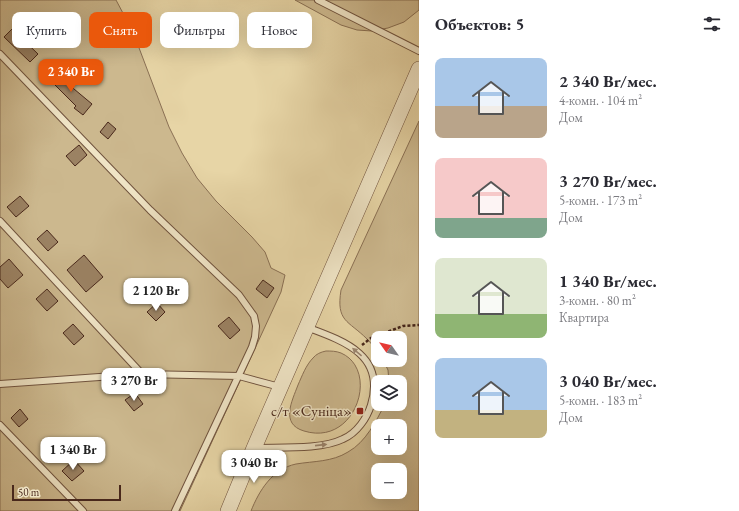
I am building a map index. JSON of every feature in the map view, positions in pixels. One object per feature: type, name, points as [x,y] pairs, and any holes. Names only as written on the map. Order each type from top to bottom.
[{"type":"street","points":[[228,511],[280,387],[419,69]]},
{"type":"lane","points":[[318,0],[419,50]]},
{"type":"lane","points":[[0,54],[150,210],[228,284],[247,305],[254,316],[256,337],[239,376],[174,511]]},
{"type":"lane","points":[[0,221],[142,374]]},
{"type":"lane","points":[[254,448],[331,444],[344,439],[354,431],[369,412],[374,395],[374,381],[372,370],[365,359],[355,349],[343,342],[306,327]]},
{"type":"lane","points":[[0,384],[142,374],[239,376],[280,387]]},
{"type":"lane","points":[[0,425],[83,511]]},
{"type":"path","points":[[355,349],[371,338],[404,326],[419,325]]},
{"type":"shaded area","points":[[0,0],[116,0],[122,12],[89,12],[89,48],[139,48],[169,127],[197,178],[216,201],[265,252],[271,268],[285,275],[281,292],[180,511],[0,511]]},
{"type":"shaded area","points":[[295,0],[419,0],[419,10],[404,22],[388,28],[372,31],[357,30],[341,25]]},
{"type":"shaded area","points":[[419,121],[419,511],[251,511],[262,489],[273,476],[280,471],[296,464],[336,458],[348,452],[360,443],[371,428],[371,455],[407,455],[407,419],[377,419],[381,411],[407,411],[407,375],[388,375],[386,367],[407,367],[407,331],[371,331],[371,343],[349,324],[342,315],[340,301],[341,290]]},
{"type":"shaded area","points":[[326,351],[341,353],[353,362],[359,375],[360,389],[357,404],[349,418],[337,428],[322,433],[304,431],[297,428],[292,423],[290,418],[291,405],[308,364],[316,355]]},
{"type":"building","points":[[12,29],[12,45],[4,37]]},
{"type":"building","points":[[15,48],[32,48],[38,54],[30,62]]},
{"type":"building","points":[[60,72],[70,82],[68,84],[92,104],[83,115],[74,108],[76,106],[50,80]]},
{"type":"building","points":[[108,122],[116,129],[108,139],[100,132]]},
{"type":"building","points":[[79,145],[87,155],[75,166],[66,156]]},
{"type":"building","points":[[20,196],[29,206],[16,217],[7,207]]},
{"type":"building","points":[[47,230],[58,242],[48,251],[37,239]]},
{"type":"building","points":[[84,255],[103,277],[86,292],[67,270]]},
{"type":"building","points":[[9,259],[23,275],[8,288],[0,279],[0,267]]},
{"type":"building","points":[[263,280],[274,288],[267,298],[256,289]]},
{"type":"building","points":[[47,289],[58,301],[47,311],[36,299]]},
{"type":"building","points":[[157,303],[165,312],[156,321],[147,312]]},
{"type":"building","points":[[229,317],[240,330],[230,339],[218,326]]},
{"type":"building","points":[[73,324],[84,336],[74,345],[63,333]]},
{"type":"building","points":[[135,393],[143,404],[134,411],[125,400]]},
{"type":"building","points":[[20,409],[28,419],[19,427],[11,418]]},
{"type":"building","points":[[74,460],[84,471],[72,481],[62,471]]},
{"type":"place","name":"с/т «Суніца»","points":[[360,411]]}]
